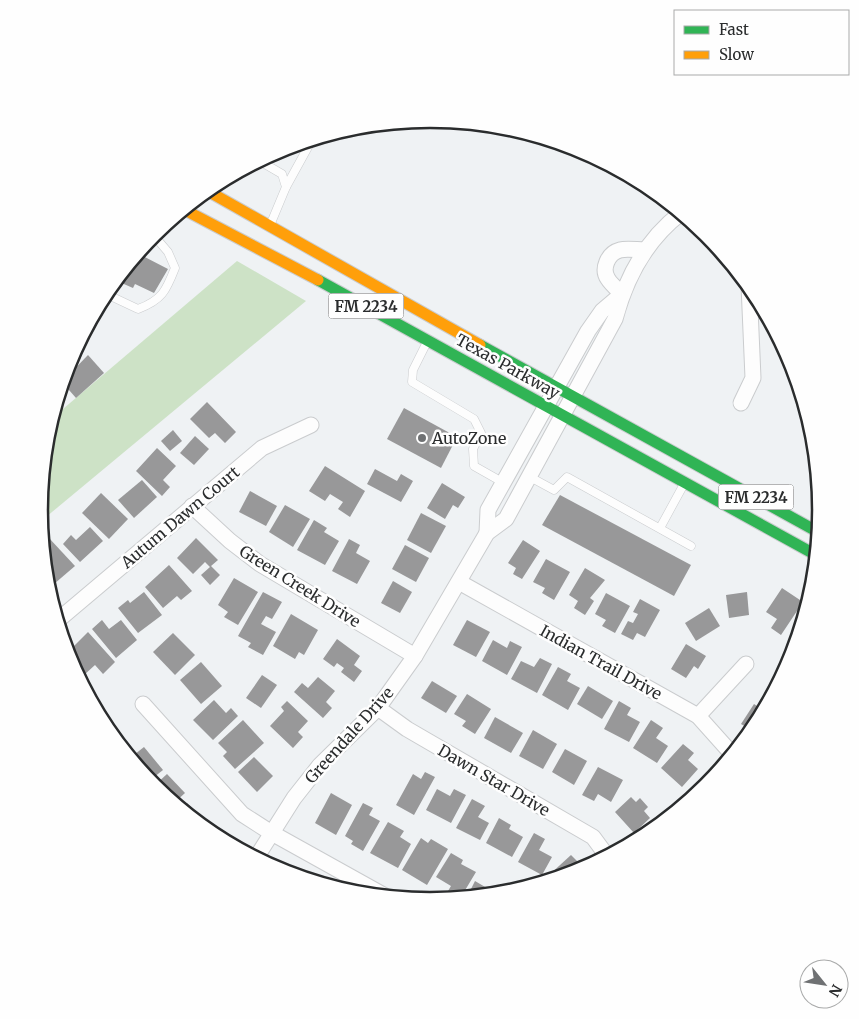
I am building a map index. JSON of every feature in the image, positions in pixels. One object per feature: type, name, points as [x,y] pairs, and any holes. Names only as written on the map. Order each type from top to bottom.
[{"type":"main road","name":"Texas Parkway","points":[[214,194],[574,398],[811,528]]},
{"type":"main road","name":"Texas Parkway","points":[[189,212],[547,406],[809,551]]},
{"type":"street","points":[[644,250],[621,250],[612,253],[608,260],[604,269],[607,278],[622,294],[644,250],[676,218]]},
{"type":"street","name":"Greendale Drive","points":[[487,534],[488,510],[588,332],[602,311],[622,294]]},
{"type":"street","name":"Greendale Drive","points":[[260,851],[270,832],[320,765],[378,708],[415,656],[487,534],[506,519],[616,319],[622,294]]},
{"type":"street","points":[[741,403],[753,378],[750,302]]},
{"type":"street","name":"Autum Dawn Court","points":[[63,616],[262,448],[311,425]]},
{"type":"street","name":"Green Creek Drive","points":[[192,506],[230,541],[260,564],[415,656]]},
{"type":"street","name":"Indian Trail Drive","points":[[460,582],[698,716],[727,749]]},
{"type":"street","points":[[698,716],[746,664]]},
{"type":"street","points":[[143,704],[242,814],[270,832],[367,886]]},
{"type":"street","name":"Dawn Star Drive","points":[[378,708],[407,729],[593,837],[602,850]]},
{"type":"lane","points":[[270,225],[286,187],[309,148]]},
{"type":"lane","points":[[266,165],[282,174],[286,187]]},
{"type":"lane","points":[[112,297],[138,309],[155,303],[168,286],[175,268],[168,252],[158,240]]},
{"type":"lane","points":[[428,341],[413,370],[412,382],[474,419],[481,433],[473,449],[474,466],[504,483]]},
{"type":"lane","points":[[530,477],[554,490],[567,477],[691,546]]},
{"type":"lane","points":[[660,528],[684,483]]},
{"type":"green space","points":[[237,261],[306,301],[48,515],[48,485],[51,460],[61,411]]},
{"type":"building","points":[[143,256],[168,269],[154,293],[135,284],[133,288],[122,283]]},
{"type":"building","points":[[88,355],[104,373],[76,398],[68,388],[75,369]]},
{"type":"building","points":[[207,402],[236,432],[225,443],[215,433],[209,438],[190,419]]},
{"type":"building","name":"AutoZone","points":[[404,408],[457,437],[441,468],[387,439]]},
{"type":"building","points":[[173,430],[182,441],[170,451],[161,441]]},
{"type":"building","points":[[195,436],[209,449],[194,465],[180,453]]},
{"type":"building","points":[[157,448],[176,466],[163,480],[170,487],[162,496],[136,471]]},
{"type":"building","points":[[325,466],[365,491],[350,517],[338,509],[343,502],[330,494],[325,501],[309,491]]},
{"type":"building","points":[[375,469],[397,481],[401,474],[413,481],[401,502],[367,484]]},
{"type":"building","points":[[142,480],[157,497],[134,518],[118,500]]},
{"type":"building","points":[[442,483],[465,497],[458,508],[453,505],[445,519],[427,508]]},
{"type":"building","points":[[250,491],[277,506],[266,526],[239,512]]},
{"type":"building","points":[[101,493],[128,519],[109,539],[82,513]]},
{"type":"building","points":[[560,495],[691,565],[674,596],[542,525]]},
{"type":"building","points":[[285,505],[310,519],[293,547],[269,532]]},
{"type":"building","points":[[421,513],[446,526],[431,553],[407,540]]},
{"type":"building","points":[[314,520],[327,528],[324,532],[339,541],[325,565],[297,550]]},
{"type":"building","points":[[90,527],[103,541],[80,562],[63,544],[71,535],[76,540]]},
{"type":"building","points":[[49,538],[75,566],[55,583],[51,559]]},
{"type":"building","points":[[196,538],[218,560],[211,566],[220,575],[210,585],[201,575],[210,567],[205,562],[193,574],[177,558]]},
{"type":"building","points":[[349,539],[360,545],[356,553],[370,561],[357,584],[332,571]]},
{"type":"building","points":[[523,540],[540,551],[522,579],[513,574],[516,568],[508,563]]},
{"type":"building","points":[[405,545],[429,558],[416,582],[392,569]]},
{"type":"building","points":[[546,559],[570,572],[554,600],[542,593],[545,588],[533,582]]},
{"type":"building","points":[[169,565],[192,591],[181,600],[177,596],[163,608],[145,587]]},
{"type":"building","points":[[585,568],[605,580],[590,598],[594,601],[585,615],[574,608],[578,601],[569,595]]},
{"type":"building","points":[[234,578],[258,592],[238,625],[224,617],[228,612],[218,605]]},
{"type":"building","points":[[393,581],[412,592],[400,613],[381,603]]},
{"type":"building","points":[[782,588],[800,600],[797,611],[781,635],[771,628],[777,619],[766,612]]},
{"type":"building","points":[[144,592],[162,615],[138,633],[118,608],[128,600],[130,603]]},
{"type":"building","points":[[263,592],[282,602],[272,619],[266,616],[261,624],[276,632],[263,655],[248,647],[251,643],[238,636]]},
{"type":"building","points":[[747,592],[749,615],[729,618],[726,595]]},
{"type":"building","points":[[606,593],[630,606],[615,633],[602,626],[606,620],[595,614]]},
{"type":"building","points":[[640,599],[660,610],[645,637],[637,633],[633,640],[621,634],[628,621],[633,623],[638,614],[633,612]]},
{"type":"building","points":[[709,608],[720,626],[696,641],[685,623]]},
{"type":"building","points":[[291,614],[318,630],[304,655],[299,652],[295,659],[273,646]]},
{"type":"building","points":[[102,620],[109,629],[121,620],[137,640],[116,658],[92,629]]},
{"type":"building","points":[[467,620],[490,632],[476,657],[453,645]]},
{"type":"building","points":[[88,632],[115,662],[103,674],[95,665],[85,674],[73,647]]},
{"type":"building","points":[[173,633],[195,655],[175,675],[153,652]]},
{"type":"building","points":[[337,639],[360,656],[354,665],[362,671],[354,682],[341,672],[344,668],[337,663],[334,667],[323,659]]},
{"type":"building","points":[[493,640],[507,648],[510,641],[522,647],[507,675],[482,661]]},
{"type":"building","points":[[686,644],[706,656],[698,669],[694,666],[686,678],[671,669]]},
{"type":"building","points":[[540,658],[552,664],[537,693],[511,679],[521,661],[534,667]]},
{"type":"building","points":[[201,662],[222,686],[201,704],[180,680]]},
{"type":"building","points":[[558,667],[571,674],[567,681],[580,688],[568,710],[542,695]]},
{"type":"building","points":[[262,675],[277,685],[261,708],[246,698]]},
{"type":"building","points":[[318,677],[335,691],[326,702],[332,708],[323,718],[294,692],[302,683],[308,688]]},
{"type":"building","points":[[432,681],[457,696],[446,713],[421,698]]},
{"type":"building","points":[[588,686],[613,701],[602,719],[577,704]]},
{"type":"building","points":[[467,694],[491,709],[475,734],[462,726],[466,721],[454,714]]},
{"type":"building","points":[[214,700],[226,713],[231,708],[238,716],[213,740],[193,720]]},
{"type":"building","points":[[287,701],[308,721],[298,732],[303,737],[293,748],[270,726],[284,711],[281,707]]},
{"type":"building","points":[[619,701],[631,708],[627,715],[640,722],[629,742],[604,729]]},
{"type":"building","points":[[754,704],[757,706],[744,726],[741,724]]},
{"type":"building","points":[[495,717],[523,733],[511,753],[484,738]]},
{"type":"building","points":[[243,720],[264,743],[235,769],[223,756],[227,752],[218,743]]},
{"type":"building","points":[[651,720],[663,728],[656,738],[668,746],[657,763],[633,748]]},
{"type":"building","points":[[533,730],[557,744],[543,769],[519,756]]},
{"type":"building","points":[[683,744],[694,753],[688,760],[698,769],[682,787],[661,768]]},
{"type":"building","points":[[144,747],[163,770],[155,776],[136,754]]},
{"type":"building","points":[[565,749],[587,761],[574,785],[552,772]]},
{"type":"building","points":[[254,757],[273,776],[257,792],[238,772]]},
{"type":"building","points":[[598,767],[623,780],[611,802],[598,794],[594,801],[582,795]]},
{"type":"building","points":[[425,772],[435,777],[414,815],[396,805],[413,774],[421,779]]},
{"type":"building","points":[[167,774],[185,793],[179,798],[160,781]]},
{"type":"building","points":[[437,789],[450,796],[454,789],[466,795],[451,823],[426,810]]},
{"type":"building","points":[[331,793],[352,805],[336,835],[315,823]]},
{"type":"building","points":[[631,797],[636,802],[640,798],[648,807],[644,811],[650,818],[633,832],[615,812]]},
{"type":"building","points":[[472,799],[485,806],[478,817],[489,823],[480,840],[456,828]]},
{"type":"building","points":[[363,803],[373,808],[369,815],[380,821],[363,851],[351,844],[353,841],[345,836]]},
{"type":"building","points":[[499,818],[511,825],[509,829],[523,837],[512,857],[486,843]]},
{"type":"building","points":[[388,822],[404,831],[400,837],[411,844],[398,868],[370,853]]},
{"type":"building","points":[[534,833],[545,839],[539,850],[552,857],[543,874],[518,862]]},
{"type":"building","points":[[421,838],[428,843],[431,839],[448,849],[427,885],[402,870]]},
{"type":"building","points":[[451,853],[463,860],[461,864],[476,872],[465,890],[448,891],[451,886],[436,877]]},
{"type":"building","points":[[571,855],[577,861],[576,862],[555,870]]},
{"type":"building","points":[[475,881],[485,887],[479,888],[471,889]]},
{"type":"traffic: fast","points":[[318,280],[809,551]]},
{"type":"traffic: fast","points":[[480,345],[811,528]]},
{"type":"traffic: slow","points":[[214,194],[480,345]]},
{"type":"traffic: slow","points":[[189,212],[318,280]]},
{"type":"place","name":"AutoZone","points":[[422,438]]}]
